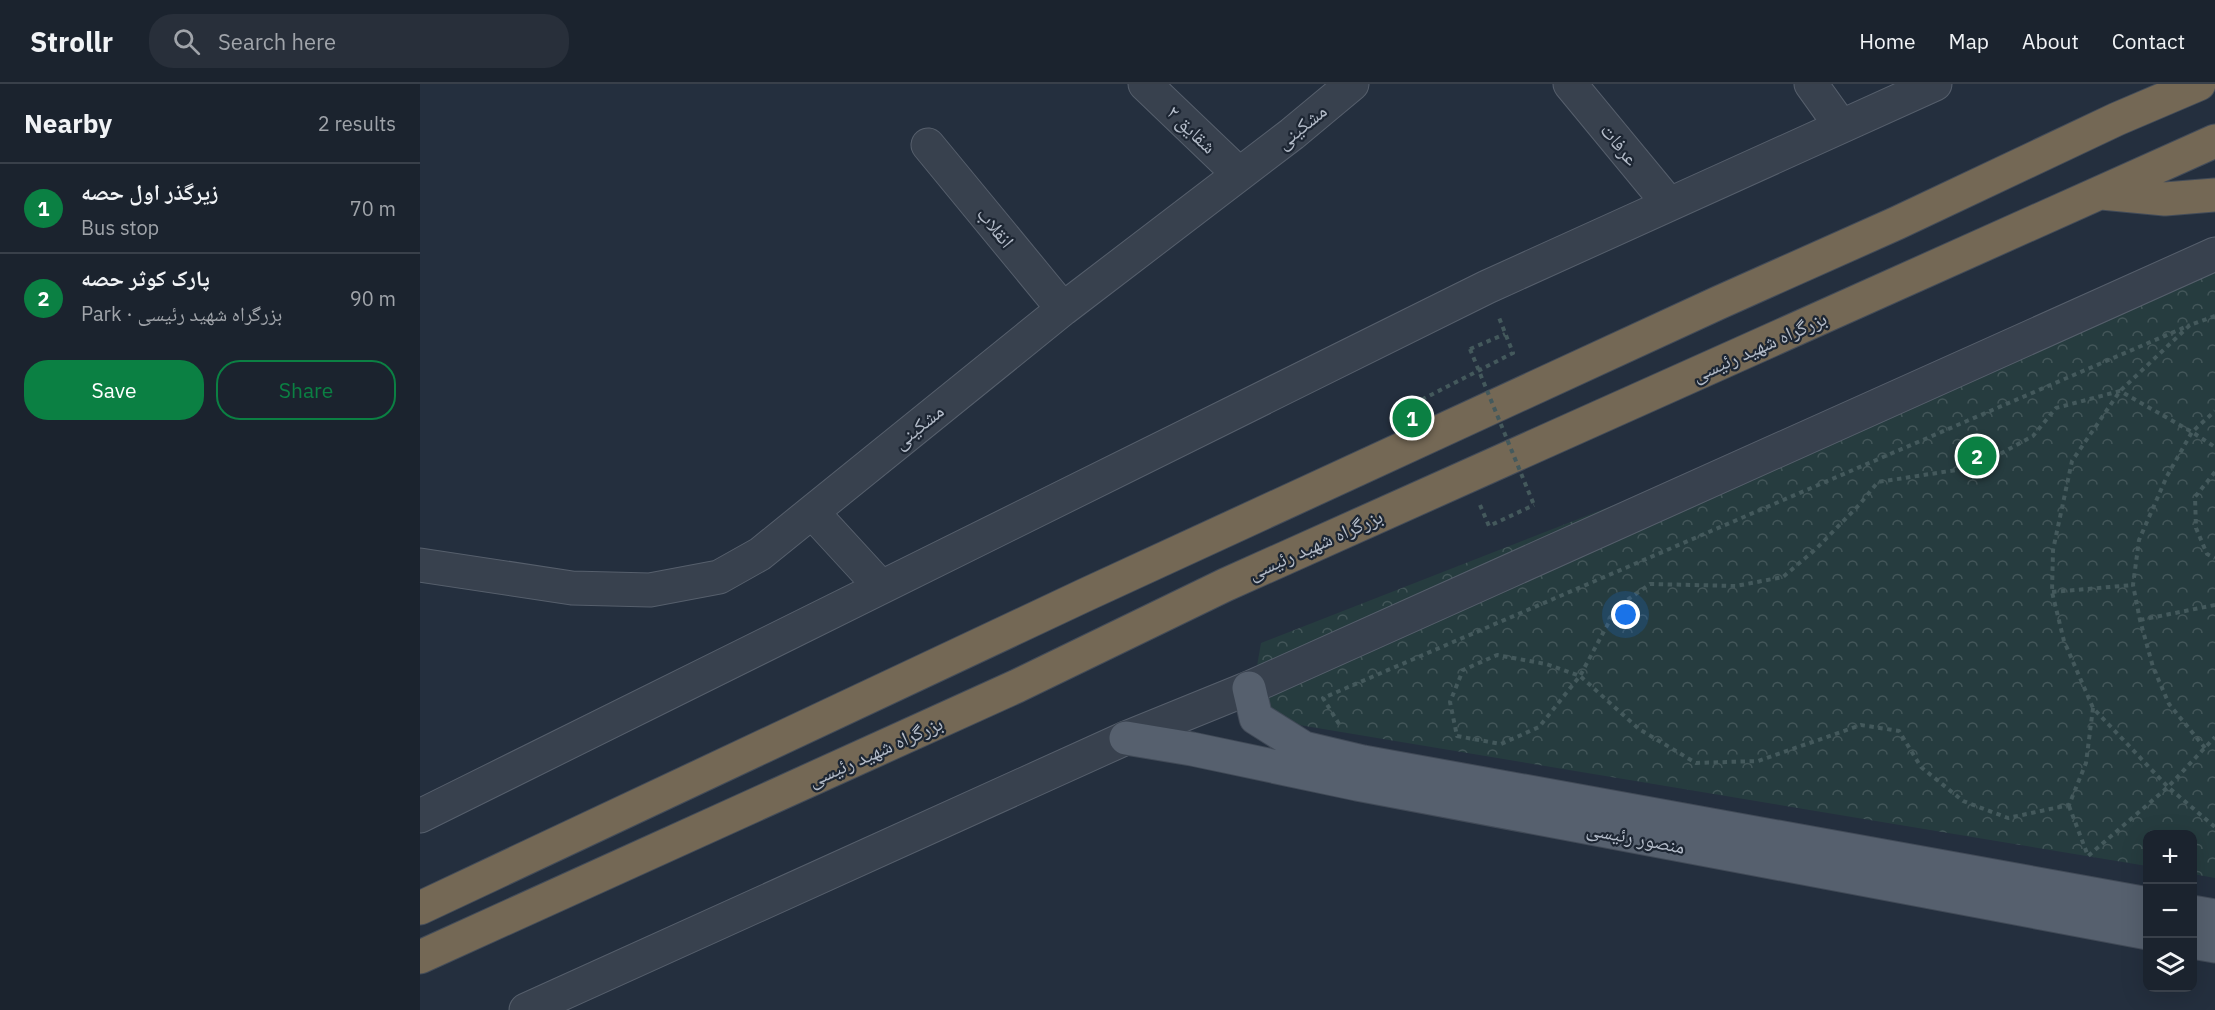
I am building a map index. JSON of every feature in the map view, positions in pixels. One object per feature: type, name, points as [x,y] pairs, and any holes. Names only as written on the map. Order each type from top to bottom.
[{"type":"highway","points":[[2117,119],[2155,84]]},
{"type":"highway","points":[[420,908],[1437,432],[1897,223],[2117,119],[2199,84]]},
{"type":"highway","name":"بزرگراه شهید رئیسی","points":[[420,957],[1017,686],[1225,585],[2215,141]]},
{"type":"highway","points":[[2097,193],[2165,199],[2215,195]]},
{"type":"main road","name":"منصور رئیسی","points":[[1249,688],[1256,718],[1304,748],[1363,762],[2143,903]]},
{"type":"main road","name":"منصور رئیسی","points":[[1126,738],[1192,748],[1368,786],[2143,932]]},
{"type":"main road","points":[[2197,913],[2215,916]]},
{"type":"main road","points":[[2197,943],[2215,946]]},
{"type":"street","name":"شقایق ۲","points":[[1144,84],[1239,174]]},
{"type":"street","name":"مشکینی","points":[[420,565],[572,588],[650,590],[719,576],[760,554],[1063,309],[1292,134],[1352,84]]},
{"type":"street","name":"عرفات","points":[[1570,84],[1669,204]]},
{"type":"street","points":[[1811,84],[1841,126]]},
{"type":"street","points":[[420,816],[1487,287],[1935,84]]},
{"type":"street","name":"انقلاب","points":[[928,145],[1063,309]]},
{"type":"street","points":[[526,1010],[1126,738],[1249,688],[2215,254]]},
{"type":"street","points":[[813,512],[881,587]]},
{"type":"path","points":[[1437,432],[1419,401],[1513,352],[1487,287]]},
{"type":"path","points":[[1363,762],[1323,698],[2215,315]]},
{"type":"path","points":[[2190,325],[2120,391],[2072,461],[2053,550],[2052,592],[2064,641],[2093,708],[2168,787],[2215,826]]},
{"type":"path","points":[[1490,526],[1534,505],[1470,349],[1505,334]]},
{"type":"path","points":[[2069,805],[2007,818],[1963,801],[1921,767],[1899,731],[1861,725],[1758,761],[1696,763],[1639,729],[1580,676],[1545,664],[1497,655],[1463,670],[1450,702],[1456,736],[1501,744],[1539,727],[1580,676],[1617,607],[1650,584],[1737,586],[1783,578],[1817,548],[1878,482],[1976,467],[2033,436],[2056,408],[2120,391],[2215,447]]},
{"type":"path","points":[[2205,748],[2169,704],[2152,667],[2133,585],[2139,540],[2167,476],[2192,432],[2215,411]]},
{"type":"path","points":[[2215,472],[2195,497],[2196,528],[2207,554],[2215,558]]},
{"type":"path","points":[[2052,592],[2133,585]]},
{"type":"path","points":[[2140,620],[2215,605]]},
{"type":"path","points":[[2093,708],[2086,763],[2069,805],[2088,856],[2168,787],[2215,737]]},
{"type":"green space","points":[[2215,270],[2215,878],[2197,875],[2197,830],[2143,830],[2143,865],[1287,723],[1253,689],[1261,643]]},
{"type":"place","name":"زیرگذر اول حصه","points":[[1412,418]]},
{"type":"place","name":"پارک کوثر حصه","points":[[1977,456]]}]
